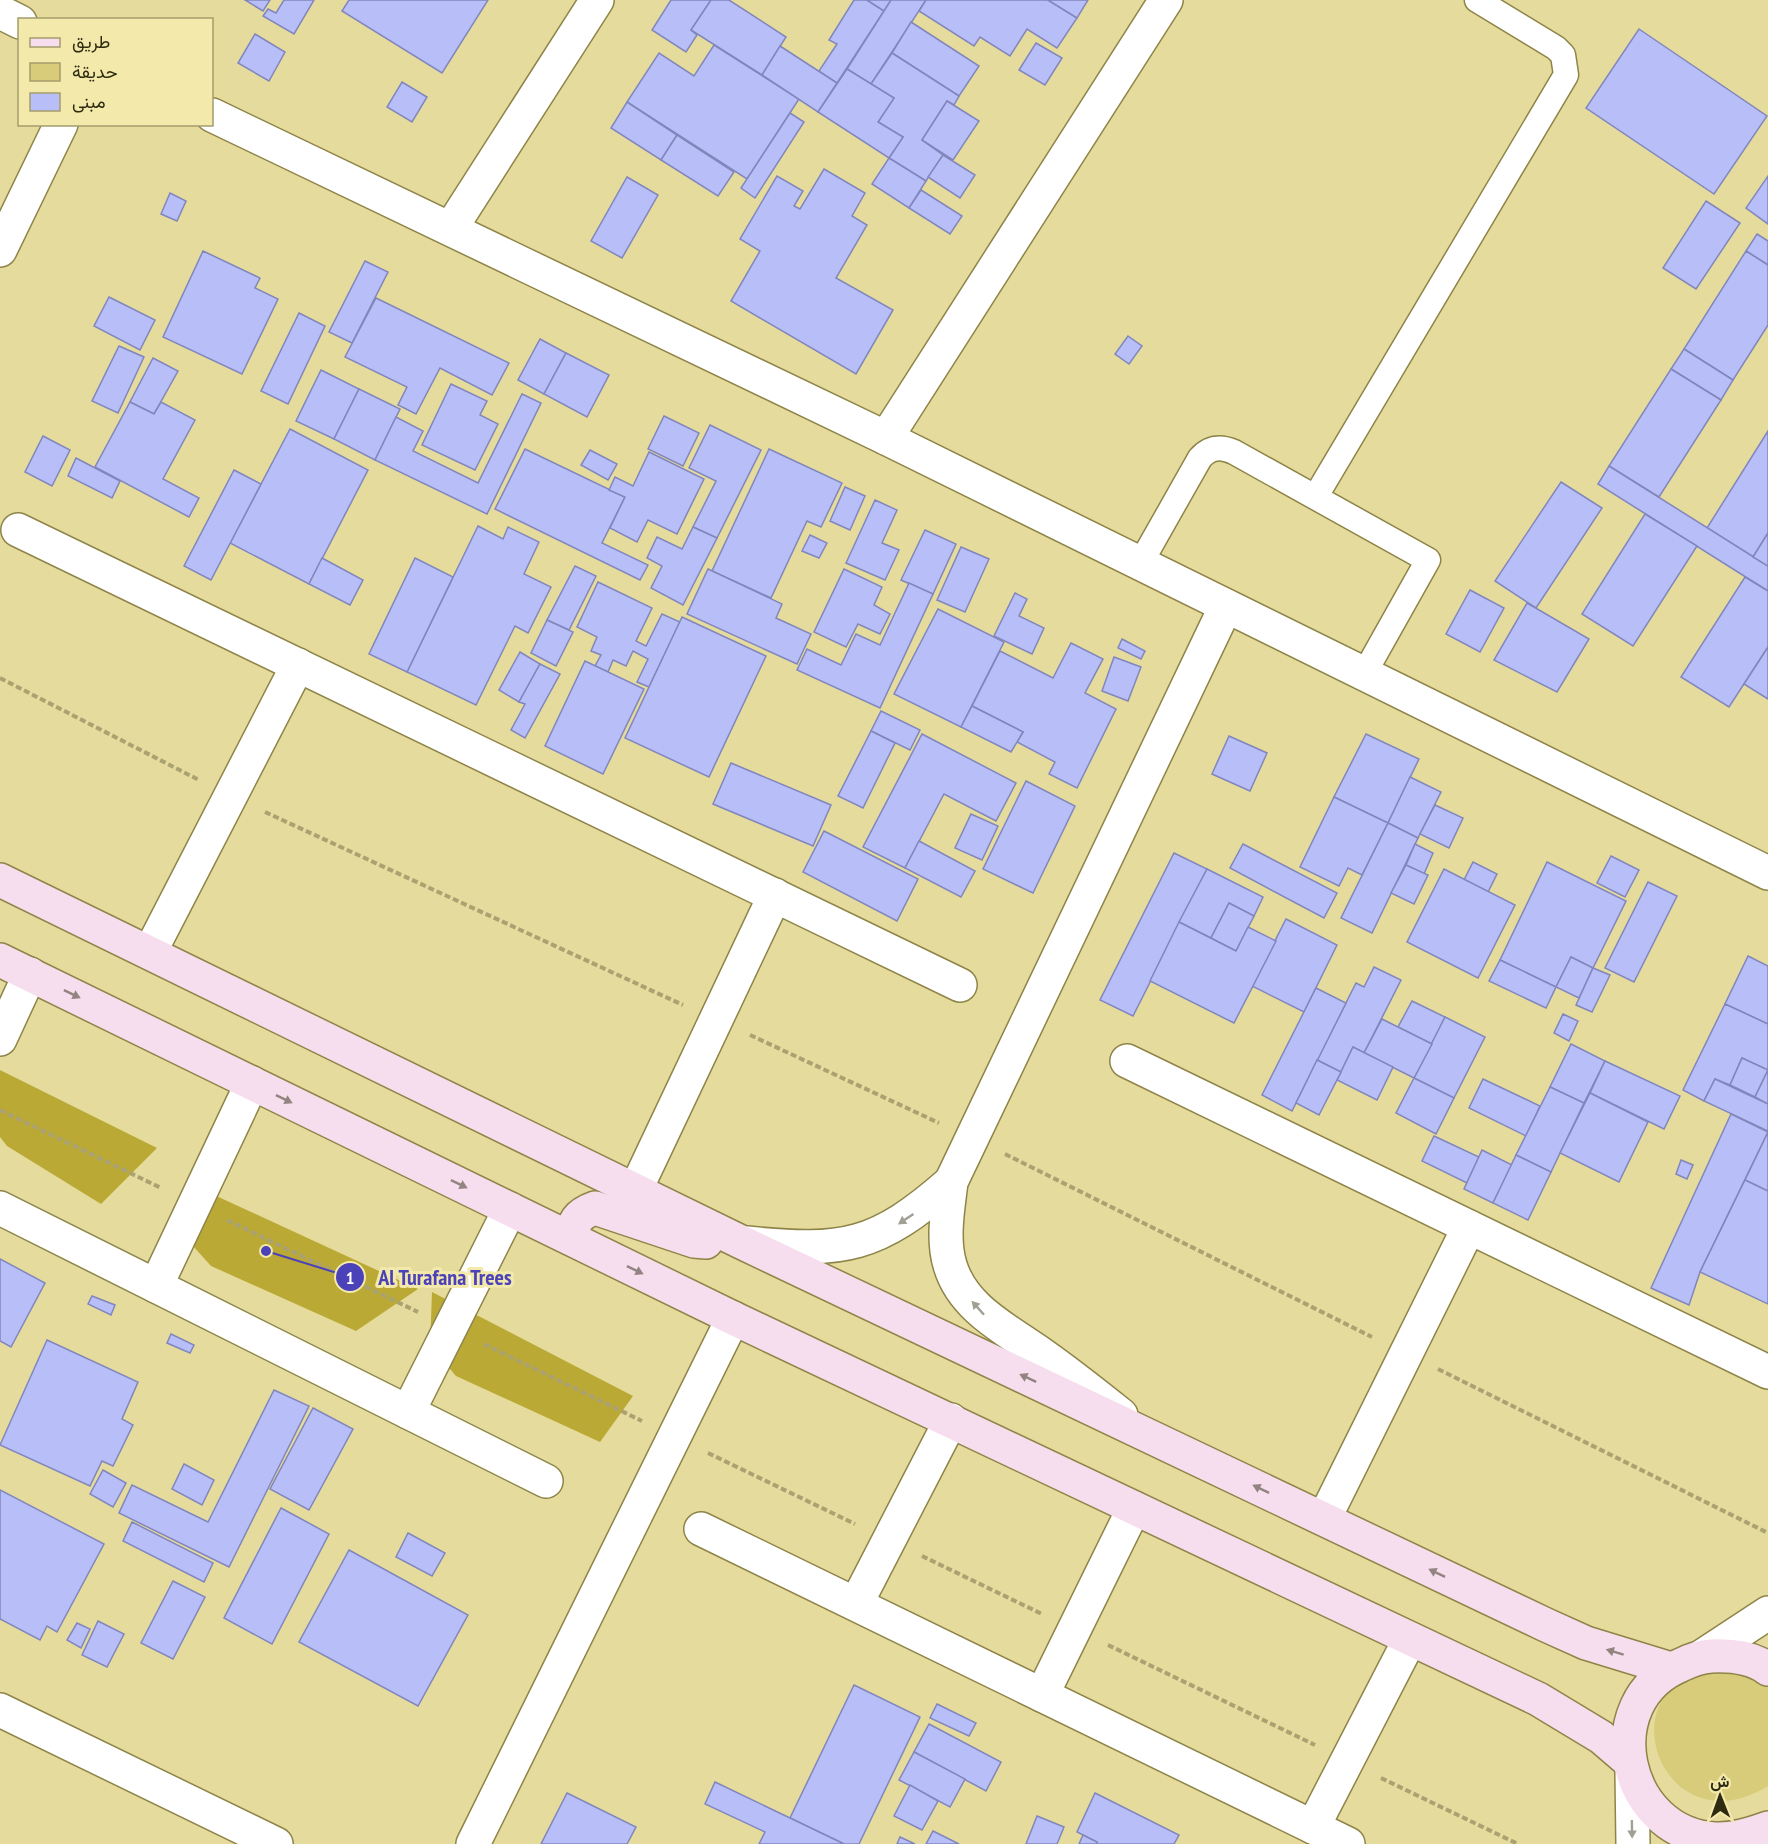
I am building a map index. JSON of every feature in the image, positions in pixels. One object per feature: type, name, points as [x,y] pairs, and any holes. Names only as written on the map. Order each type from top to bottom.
[{"type":"main road","points":[[0,880],[741,1242],[1586,1643],[1671,1669]]},
{"type":"main road","points":[[0,960],[733,1318],[1539,1699],[1601,1737],[1630,1766]]},
{"type":"main road","points":[[572,1239],[573,1225],[581,1213],[595,1208],[694,1241],[741,1242]]},
{"type":"main road","points":[[1768,1669],[1732,1655],[1701,1656],[1671,1669],[1654,1683],[1637,1709],[1628,1740],[1630,1766],[1643,1797],[1661,1818],[1686,1832],[1711,1842],[1768,1828]]},
{"type":"street","points":[[451,228],[597,0]]},
{"type":"street","points":[[886,438],[1166,0]]},
{"type":"street","points":[[0,12],[18,21]]},
{"type":"street","points":[[213,115],[886,438],[1768,873]]},
{"type":"street","points":[[0,250],[60,126]]},
{"type":"street","points":[[18,530],[960,985]]},
{"type":"street","points":[[1142,1432],[1044,1356],[982,1313],[963,1290],[950,1265],[947,1212],[951,1182],[1226,606]]},
{"type":"street","points":[[150,952],[298,664]]},
{"type":"street","points":[[635,1191],[775,895]]},
{"type":"street","points":[[0,1039],[30,974]]},
{"type":"street","points":[[1127,1061],[1768,1372]]},
{"type":"street","points":[[156,1286],[252,1083]]},
{"type":"street","points":[[741,1242],[824,1248],[856,1242],[890,1230],[920,1209],[951,1182]]},
{"type":"street","points":[[0,1208],[546,1480]]},
{"type":"street","points":[[408,1412],[510,1209]]},
{"type":"street","points":[[1324,1519],[1469,1227]]},
{"type":"street","points":[[473,1844],[733,1318]]},
{"type":"street","points":[[856,1604],[951,1420]]},
{"type":"street","points":[[1042,1695],[1134,1508]]},
{"type":"street","points":[[701,1529],[1348,1844]]},
{"type":"street","points":[[1701,1656],[1768,1613]]},
{"type":"street","points":[[1313,1827],[1410,1639]]},
{"type":"street","points":[[0,1710],[276,1844]]},
{"type":"street","points":[[1630,1766],[1633,1844]]},
{"type":"lane","points":[[1316,496],[1566,75],[1563,55],[1556,48],[1477,0]]},
{"type":"lane","points":[[1140,564],[1200,458],[1206,451],[1226,448],[1428,560],[1364,675]]},
{"type":"path","points":[[0,678],[230,796],[973,1138],[1768,1533]]},
{"type":"path","points":[[0,1110],[1518,1844]]},
{"type":"green space","points":[[1731,1666],[1768,1683],[1768,1786],[1735,1800],[1705,1799],[1682,1788],[1665,1769],[1656,1745],[1655,1719],[1665,1695],[1686,1676]]},
{"type":"shaded area","points":[[0,1070],[157,1148],[101,1204],[7,1146],[0,1137]]},
{"type":"shaded area","points":[[186,1182],[418,1289],[356,1331],[211,1266],[184,1236]]},
{"type":"shaded area","points":[[432,1292],[633,1396],[600,1442],[456,1376],[430,1346]]},
{"type":"building","points":[[245,0],[270,0],[263,11]]},
{"type":"building","points":[[284,0],[314,0],[294,34],[263,16],[268,9],[276,13]]},
{"type":"building","points":[[349,0],[488,0],[442,73],[342,11]]},
{"type":"building","points":[[671,0],[711,0],[691,30],[697,35],[686,52],[652,30]]},
{"type":"building","points":[[711,0],[729,0],[786,37],[762,75],[691,30]]},
{"type":"building","points":[[854,0],[867,0],[884,11],[837,83],[819,71],[837,44],[829,40]]},
{"type":"building","points":[[867,0],[891,0],[884,11]]},
{"type":"building","points":[[891,0],[926,0],[871,84],[847,69]]},
{"type":"building","points":[[926,0],[1048,0],[1077,18],[1057,48],[1027,29],[1010,56],[980,37],[974,46],[919,11]]},
{"type":"building","points":[[1048,0],[1088,0],[1077,18]]},
{"type":"building","points":[[911,22],[979,66],[959,96],[892,53]]},
{"type":"building","points":[[1639,29],[1767,116],[1714,194],[1586,108]]},
{"type":"building","points":[[255,34],[285,52],[269,81],[238,63]]},
{"type":"building","points":[[1036,43],[1062,58],[1045,85],[1019,70]]},
{"type":"building","points":[[714,45],[799,99],[747,179],[627,102],[659,53],[694,76]]},
{"type":"building","points":[[780,46],[837,83],[818,112],[762,75]]},
{"type":"building","points":[[892,53],[959,96],[954,105],[947,101],[922,140],[943,155],[926,181],[889,158],[903,137],[878,122],[894,98],[871,84]]},
{"type":"building","points":[[847,69],[894,98],[878,122],[903,137],[889,158],[818,112]]},
{"type":"building","points":[[402,82],[427,97],[412,122],[387,107]]},
{"type":"building","points":[[947,101],[979,121],[953,160],[922,140]]},
{"type":"building","points":[[627,102],[677,135],[661,160],[611,128]]},
{"type":"building","points":[[790,113],[804,122],[755,198],[741,188]]},
{"type":"building","points":[[677,135],[734,172],[718,196],[661,160]]},
{"type":"building","points":[[943,155],[975,175],[960,198],[928,177]]},
{"type":"building","points":[[889,158],[926,181],[909,208],[872,184]]},
{"type":"building","points":[[824,169],[865,193],[852,216],[867,225],[836,278],[893,310],[856,374],[731,301],[760,251],[740,239],[777,176],[803,191],[794,206],[800,209]]},
{"type":"building","points":[[1768,176],[1768,224],[1746,208]]},
{"type":"building","points":[[627,177],[658,195],[622,258],[591,241]]},
{"type":"building","points":[[921,190],[962,216],[950,234],[909,208]]},
{"type":"building","points":[[170,193],[186,201],[177,221],[161,214]]},
{"type":"building","points":[[1706,201],[1740,223],[1696,289],[1663,268]]},
{"type":"building","points":[[1757,234],[1768,241],[1768,265],[1746,251]]},
{"type":"building","points":[[203,251],[260,278],[255,288],[278,299],[242,374],[163,337]]},
{"type":"building","points":[[1746,251],[1768,265],[1768,325],[1733,380],[1684,349]]},
{"type":"building","points":[[365,261],[388,272],[352,343],[329,332]]},
{"type":"building","points":[[109,297],[155,320],[140,350],[94,326]]},
{"type":"building","points":[[376,298],[509,363],[492,395],[440,368],[416,414],[398,405],[407,387],[345,357]]},
{"type":"building","points":[[299,313],[325,326],[288,404],[261,391]]},
{"type":"building","points":[[1128,336],[1142,346],[1129,364],[1115,354]]},
{"type":"building","points":[[540,339],[566,353],[544,394],[518,380]]},
{"type":"building","points":[[119,346],[144,357],[118,413],[92,401]]},
{"type":"building","points":[[1684,349],[1733,380],[1721,400],[1671,369]]},
{"type":"building","points":[[566,353],[609,375],[587,417],[544,394]]},
{"type":"building","points":[[153,358],[178,371],[154,414],[130,402]]},
{"type":"building","points":[[1671,369],[1721,400],[1659,497],[1609,466]]},
{"type":"building","points":[[321,370],[359,389],[334,439],[296,421]]},
{"type":"building","points":[[451,384],[487,401],[480,415],[498,424],[475,470],[422,445]]},
{"type":"building","points":[[359,389],[400,409],[375,460],[334,439]]},
{"type":"building","points":[[522,394],[541,403],[487,514],[375,460],[396,417],[423,431],[413,451],[478,483]]},
{"type":"building","points":[[130,402],[154,414],[161,402],[195,420],[163,479],[199,498],[189,517],[95,467]]},
{"type":"building","points":[[664,416],[699,433],[683,466],[648,449]]},
{"type":"building","points":[[710,425],[761,450],[717,538],[693,527],[716,481],[689,468]]},
{"type":"building","points":[[290,429],[368,470],[309,584],[230,543]]},
{"type":"building","points":[[1768,431],[1768,533],[1753,557],[1707,528]]},
{"type":"building","points":[[43,436],[70,450],[52,486],[25,472]]},
{"type":"building","points":[[525,449],[625,497],[602,543],[648,565],[640,580],[495,509]]},
{"type":"building","points":[[769,449],[842,483],[821,527],[807,521],[771,598],[712,571]]},
{"type":"building","points":[[590,450],[617,464],[608,480],[581,465]]},
{"type":"building","points":[[649,452],[704,479],[677,534],[648,520],[637,542],[610,528],[625,497],[609,490],[615,477],[633,486]]},
{"type":"building","points":[[76,458],[120,481],[112,498],[68,476]]},
{"type":"building","points":[[1609,466],[1768,566],[1768,591],[1598,484]]},
{"type":"building","points":[[234,470],[261,484],[211,580],[184,566]]},
{"type":"building","points":[[1561,482],[1602,508],[1536,608],[1495,581]]},
{"type":"building","points":[[845,487],[865,496],[850,530],[830,521]]},
{"type":"building","points":[[875,500],[897,510],[882,543],[899,550],[885,580],[846,563]]},
{"type":"building","points":[[1645,514],[1697,546],[1633,646],[1582,614]]},
{"type":"building","points":[[478,526],[503,539],[508,527],[539,542],[524,574],[551,587],[528,633],[515,626],[476,705],[407,672]]},
{"type":"building","points":[[693,527],[717,538],[683,605],[651,588],[662,566],[647,558],[657,537],[682,549]]},
{"type":"building","points":[[925,530],[956,544],[933,594],[901,580]]},
{"type":"building","points":[[1768,533],[1768,566],[1753,557]]},
{"type":"building","points":[[810,535],[827,543],[819,558],[802,551]]},
{"type":"building","points":[[961,547],[989,559],[965,612],[937,600]]},
{"type":"building","points":[[322,558],[363,580],[350,605],[309,584]]},
{"type":"building","points":[[415,558],[453,577],[407,672],[369,654]]},
{"type":"building","points":[[575,566],[596,576],[569,630],[547,620]]},
{"type":"building","points":[[708,569],[782,604],[776,618],[811,634],[797,664],[687,614]]},
{"type":"building","points":[[844,569],[882,587],[874,605],[890,614],[880,634],[858,624],[846,647],[814,632]]},
{"type":"building","points":[[1745,577],[1768,591],[1768,647],[1729,707],[1681,677]]},
{"type":"building","points":[[598,582],[652,608],[636,641],[646,646],[662,614],[680,622],[649,687],[637,682],[648,659],[633,651],[626,666],[613,660],[608,672],[595,666],[601,655],[591,651],[597,637],[577,627]]},
{"type":"building","points":[[909,583],[933,594],[880,708],[797,670],[807,649],[841,665],[856,634],[880,645]]},
{"type":"building","points":[[1470,590],[1504,608],[1480,652],[1446,634]]},
{"type":"building","points":[[1015,593],[1027,599],[1019,616],[1044,628],[1032,654],[994,636]]},
{"type":"building","points":[[1527,603],[1589,639],[1557,692],[1494,660]]},
{"type":"building","points":[[938,609],[1004,642],[961,727],[894,694]]},
{"type":"building","points":[[682,617],[766,656],[709,777],[625,738]]},
{"type":"building","points":[[547,620],[573,632],[556,666],[531,653]]},
{"type":"building","points":[[1122,639],[1145,651],[1141,659],[1118,648]]},
{"type":"building","points":[[1071,643],[1103,659],[1085,693],[1116,709],[1077,788],[1049,774],[1055,762],[1017,742],[1023,732],[972,706],[1000,651],[1053,678]]},
{"type":"building","points":[[1768,647],[1768,699],[1744,684]]},
{"type":"building","points":[[520,652],[540,664],[519,702],[499,690]]},
{"type":"building","points":[[1114,657],[1141,667],[1128,701],[1102,691]]},
{"type":"building","points":[[585,661],[644,689],[603,774],[545,746]]},
{"type":"building","points":[[540,664],[560,674],[525,738],[511,730],[525,704],[519,702]]},
{"type":"building","points":[[972,706],[1023,732],[1011,752],[961,727]]},
{"type":"building","points":[[881,711],[920,730],[910,750],[871,731]]},
{"type":"building","points":[[871,731],[895,743],[863,808],[838,796]]},
{"type":"building","points":[[922,734],[1016,783],[996,821],[944,794],[905,868],[863,847]]},
{"type":"building","points":[[1366,734],[1419,759],[1388,823],[1334,797]]},
{"type":"building","points":[[1229,736],[1267,753],[1250,791],[1212,774]]},
{"type":"building","points":[[731,763],[831,805],[813,846],[713,804]]},
{"type":"building","points":[[1410,777],[1441,792],[1418,838],[1388,823]]},
{"type":"building","points":[[1026,781],[1075,806],[1033,893],[983,869]]},
{"type":"building","points":[[1334,797],[1388,823],[1362,875],[1348,868],[1339,886],[1300,867]]},
{"type":"building","points":[[1435,805],[1463,818],[1449,848],[1420,834]]},
{"type":"building","points":[[971,814],[998,826],[982,860],[955,848]]},
{"type":"building","points":[[1388,823],[1418,838],[1372,933],[1341,918]]},
{"type":"building","points":[[824,831],[918,879],[897,921],[803,872]]},
{"type":"building","points":[[919,841],[975,871],[961,897],[905,868]]},
{"type":"building","points":[[1243,844],[1337,893],[1324,918],[1230,868]]},
{"type":"building","points":[[1415,844],[1433,853],[1424,874],[1406,865]]},
{"type":"building","points":[[1174,853],[1207,869],[1133,1016],[1100,1000]]},
{"type":"building","points":[[1611,856],[1639,870],[1625,897],[1597,883]]},
{"type":"building","points":[[1473,862],[1497,874],[1488,892],[1464,880]]},
{"type":"building","points":[[1547,862],[1626,901],[1593,968],[1571,957],[1556,987],[1500,960]]},
{"type":"building","points":[[1406,865],[1428,875],[1414,904],[1391,893]]},
{"type":"building","points":[[1207,869],[1263,897],[1254,916],[1229,903],[1211,938],[1179,922]]},
{"type":"building","points":[[1444,869],[1515,905],[1478,978],[1407,942]]},
{"type":"building","points":[[1648,882],[1677,896],[1634,982],[1605,968]]},
{"type":"building","points":[[1229,903],[1254,916],[1236,951],[1211,938]]},
{"type":"building","points":[[1286,919],[1337,945],[1304,1012],[1252,986]]},
{"type":"building","points":[[1179,922],[1236,951],[1248,927],[1276,941],[1234,1023],[1150,981]]},
{"type":"building","points":[[1748,956],[1768,966],[1768,1024],[1725,1004]]},
{"type":"building","points":[[1571,957],[1593,968],[1579,998],[1556,987]]},
{"type":"building","points":[[1500,960],[1556,987],[1546,1008],[1489,981]]},
{"type":"building","points":[[1374,967],[1401,980],[1364,1053],[1353,1047],[1341,1072],[1317,1060],[1356,983],[1364,987]]},
{"type":"building","points":[[1593,968],[1610,975],[1592,1012],[1576,1005]]},
{"type":"building","points":[[1316,988],[1346,1003],[1292,1111],[1262,1095]]},
{"type":"building","points":[[1412,1001],[1445,1017],[1432,1044],[1398,1027]]},
{"type":"building","points":[[1725,1004],[1768,1024],[1768,1070],[1742,1058],[1730,1085],[1715,1079],[1704,1101],[1683,1090]]},
{"type":"building","points":[[1563,1014],[1578,1021],[1569,1041],[1554,1033]]},
{"type":"building","points":[[1445,1017],[1485,1037],[1454,1098],[1414,1078]]},
{"type":"building","points":[[1382,1019],[1432,1044],[1414,1078],[1364,1053]]},
{"type":"building","points":[[1571,1044],[1605,1061],[1584,1103],[1550,1087]]},
{"type":"building","points":[[1353,1047],[1393,1067],[1377,1100],[1337,1080]]},
{"type":"building","points":[[1742,1058],[1768,1070],[1755,1097],[1730,1085]]},
{"type":"building","points":[[1317,1060],[1341,1072],[1319,1115],[1296,1103]]},
{"type":"building","points":[[1605,1061],[1680,1096],[1664,1129],[1590,1093]]},
{"type":"building","points":[[1768,1070],[1768,1104],[1755,1097]]},
{"type":"building","points":[[1414,1078],[1454,1098],[1436,1134],[1396,1113]]},
{"type":"building","points":[[1483,1079],[1540,1106],[1526,1136],[1469,1108]]},
{"type":"building","points":[[1715,1079],[1768,1104],[1768,1131],[1704,1101]]},
{"type":"building","points":[[1550,1087],[1584,1103],[1551,1172],[1516,1155]]},
{"type":"building","points":[[1590,1093],[1648,1122],[1619,1182],[1560,1153]]},
{"type":"building","points":[[1731,1114],[1768,1132],[1700,1272],[1689,1305],[1651,1288]]},
{"type":"building","points":[[1768,1132],[1768,1191],[1745,1180]]},
{"type":"building","points":[[1434,1136],[1479,1157],[1467,1183],[1422,1161]]},
{"type":"building","points":[[1482,1150],[1512,1165],[1493,1203],[1464,1189]]},
{"type":"building","points":[[1516,1155],[1551,1172],[1528,1220],[1493,1203]]},
{"type":"building","points":[[1681,1160],[1693,1165],[1687,1179],[1676,1174]]},
{"type":"building","points":[[1745,1180],[1768,1191],[1768,1304],[1700,1272]]},
{"type":"building","points":[[0,1259],[45,1283],[11,1347],[0,1341]]},
{"type":"building","points":[[92,1296],[115,1305],[111,1315],[88,1304]]},
{"type":"building","points":[[171,1334],[194,1345],[190,1353],[167,1343]]},
{"type":"building","points":[[47,1340],[138,1382],[122,1419],[133,1425],[113,1466],[102,1461],[90,1486],[0,1445]]},
{"type":"building","points":[[274,1390],[309,1406],[229,1567],[119,1513],[132,1485],[208,1522]]},
{"type":"building","points":[[313,1408],[353,1429],[309,1510],[270,1489]]},
{"type":"building","points":[[184,1464],[214,1480],[202,1505],[172,1489]]},
{"type":"building","points":[[103,1470],[126,1483],[113,1507],[90,1494]]},
{"type":"building","points":[[0,1490],[104,1544],[57,1632],[47,1626],[40,1640],[0,1619]]},
{"type":"building","points":[[281,1508],[329,1534],[272,1644],[224,1618]]},
{"type":"building","points":[[132,1522],[213,1563],[204,1582],[123,1541]]},
{"type":"building","points":[[408,1533],[445,1553],[432,1576],[396,1557]]},
{"type":"building","points":[[349,1550],[468,1615],[418,1706],[299,1642]]},
{"type":"building","points":[[173,1581],[205,1597],[173,1659],[141,1643]]},
{"type":"building","points":[[98,1621],[124,1634],[107,1667],[82,1655]]},
{"type":"building","points":[[77,1623],[90,1629],[81,1648],[67,1640]]},
{"type":"building","points":[[854,1685],[920,1717],[859,1844],[844,1844],[790,1818]]},
{"type":"building","points":[[937,1704],[976,1723],[969,1736],[930,1718]]},
{"type":"building","points":[[929,1724],[1001,1762],[986,1791],[914,1752]]},
{"type":"building","points":[[914,1752],[965,1779],[950,1807],[899,1780]]},
{"type":"building","points":[[715,1782],[844,1844],[759,1844],[765,1832],[705,1804]]},
{"type":"building","points":[[910,1785],[938,1801],[922,1830],[894,1816]]},
{"type":"building","points":[[567,1793],[636,1827],[627,1844],[541,1844]]},
{"type":"building","points":[[1095,1793],[1179,1835],[1174,1844],[1096,1844],[1097,1842],[1077,1832]]},
{"type":"building","points":[[1037,1816],[1064,1827],[1057,1844],[1026,1844]]},
{"type":"building","points":[[933,1831],[959,1844],[926,1844]]},
{"type":"building","points":[[1083,1835],[1097,1842],[1096,1844],[1079,1844]]},
{"type":"building","points":[[900,1837],[915,1844],[897,1844]]},
{"type":"place","name":"Al Turafana Trees","points":[[266,1251]]}]
